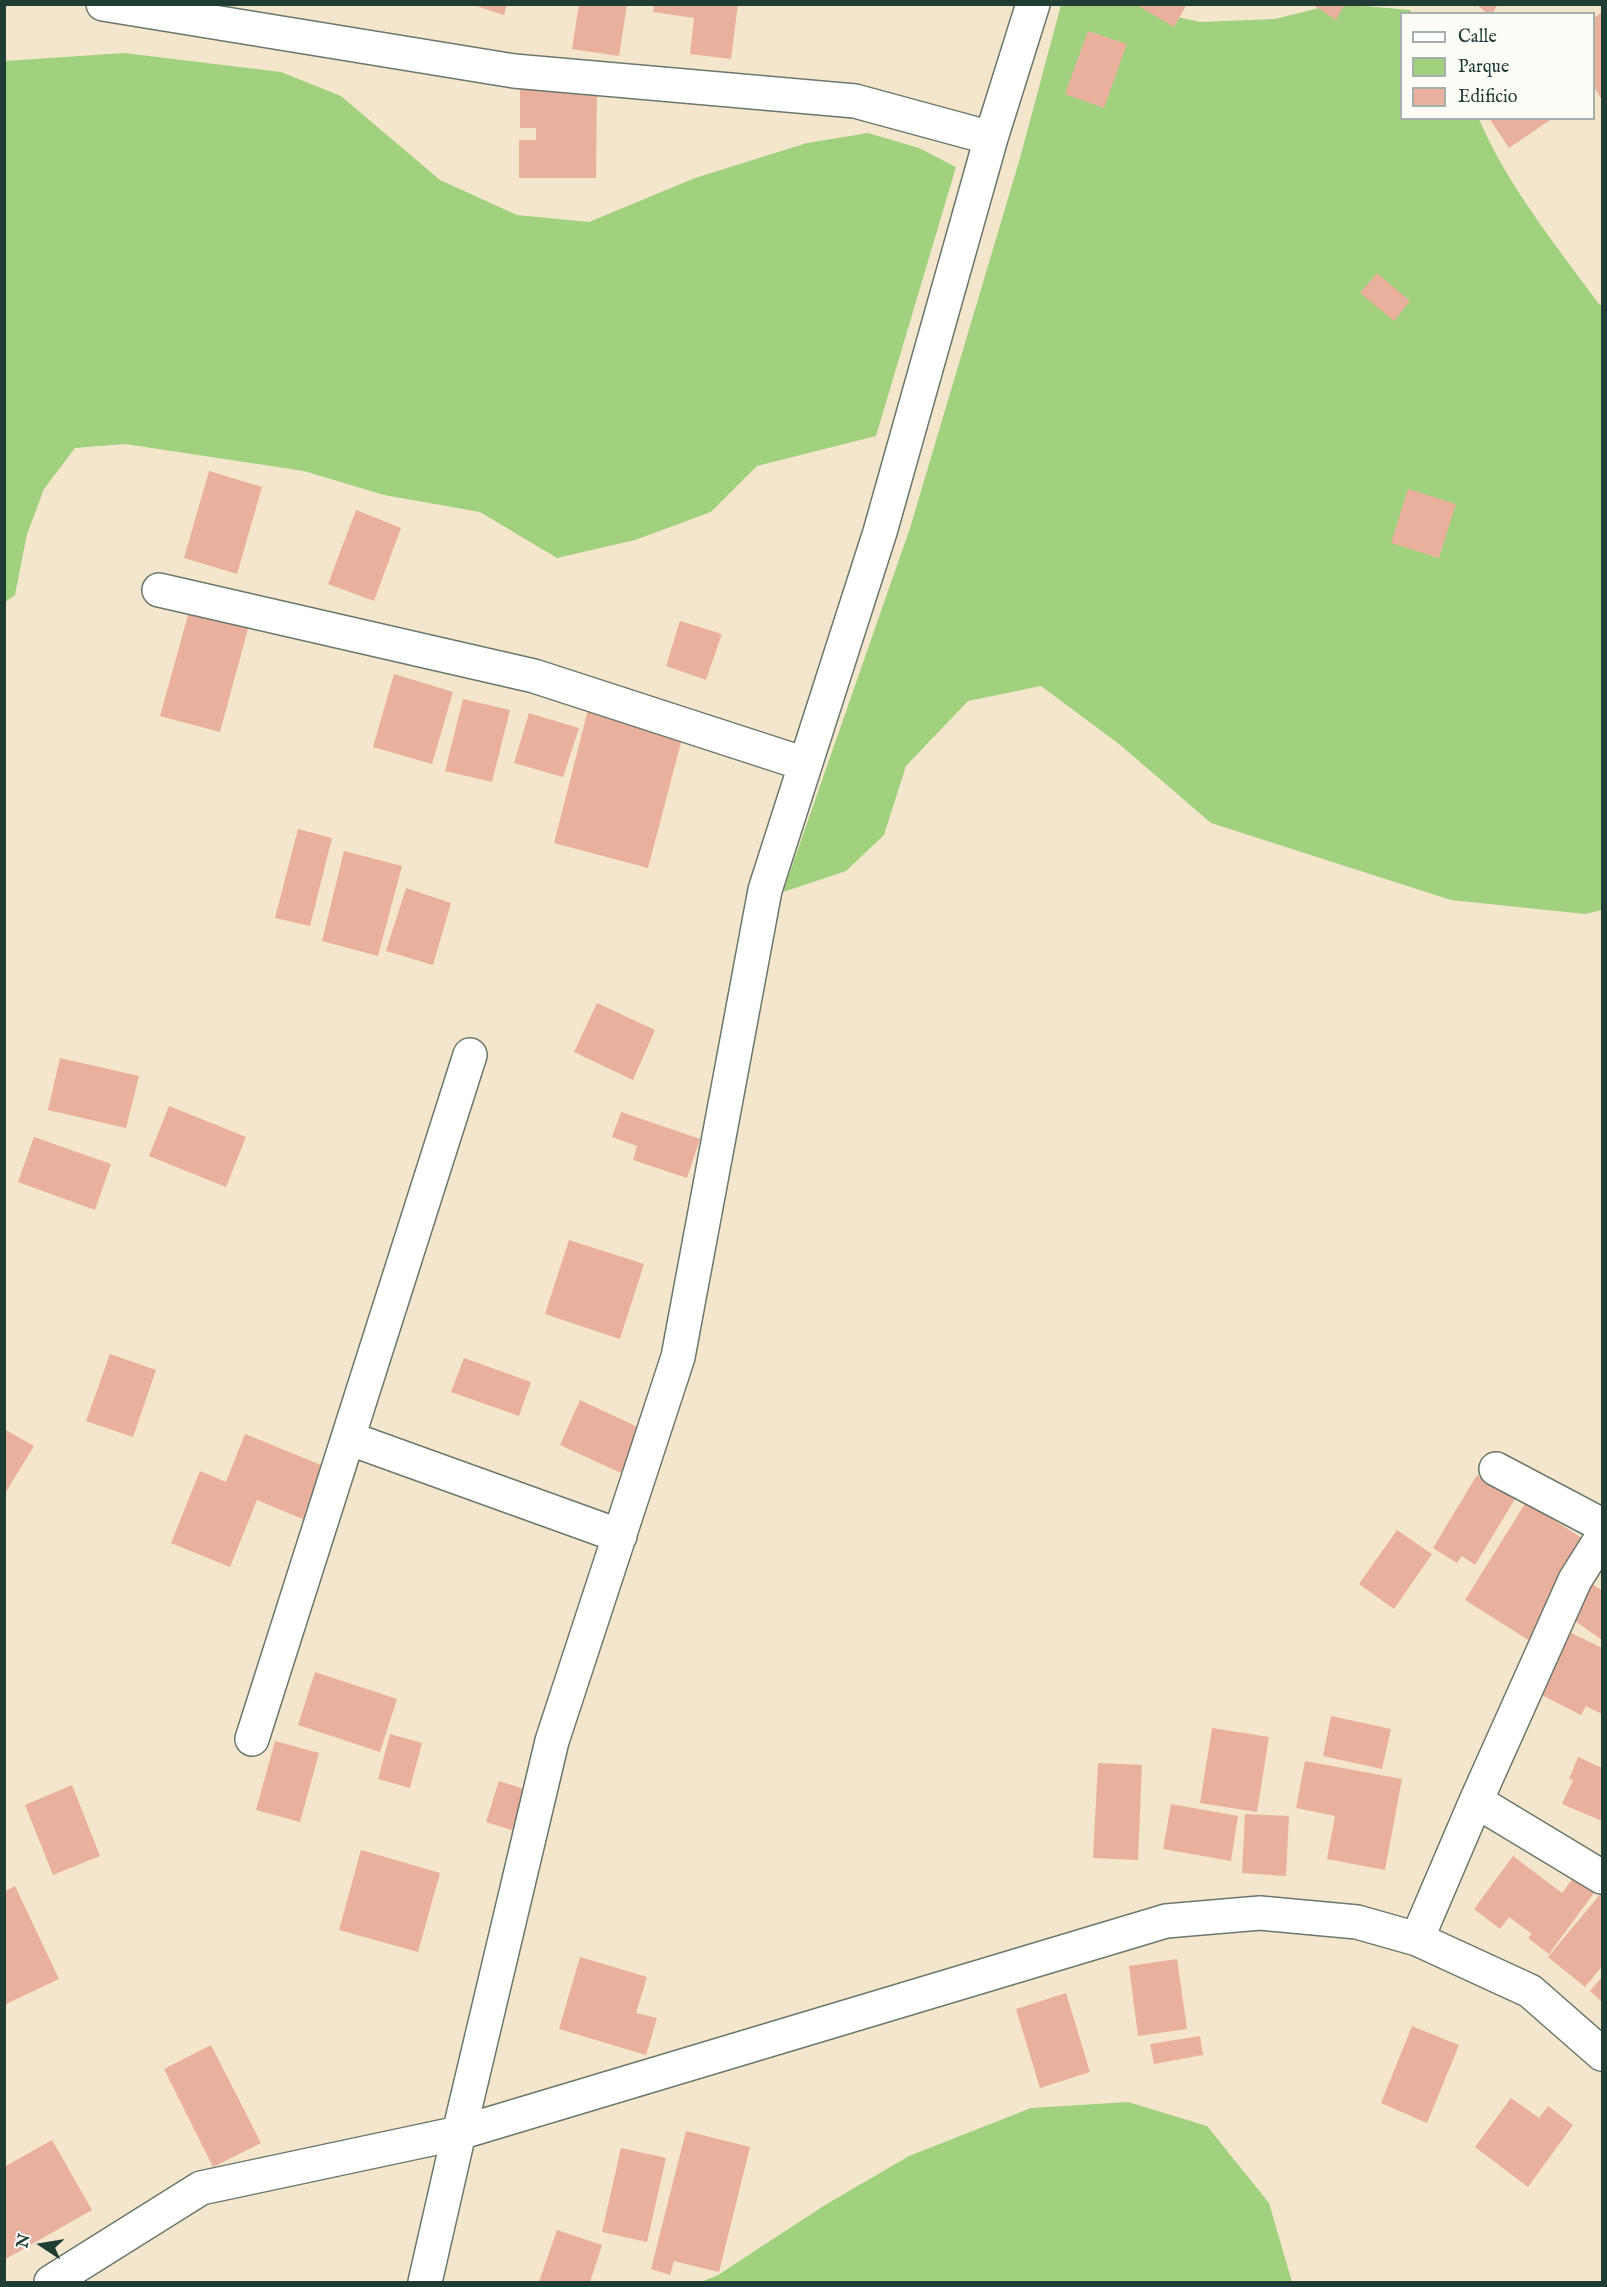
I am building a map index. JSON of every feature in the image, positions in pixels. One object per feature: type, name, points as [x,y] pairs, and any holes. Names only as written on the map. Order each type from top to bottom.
[{"type":"street","points":[[104,4],[514,71],[855,101],[991,138]]},
{"type":"street","points":[[425,2283],[552,1741],[678,1357],[765,890],[880,532],[991,138],[1034,4]]},
{"type":"street","points":[[159,590],[534,676],[805,764]]},
{"type":"street","points":[[252,1738],[470,1055]]},
{"type":"street","points":[[348,1438],[620,1536]]},
{"type":"street","points":[[1496,1469],[1602,1525]]},
{"type":"street","points":[[1417,1939],[1476,1800],[1575,1580],[1602,1537]]},
{"type":"street","points":[[1476,1800],[1602,1877]]},
{"type":"street","points":[[51,2283],[201,2188],[459,2133],[1166,1921],[1260,1913],[1358,1922],[1417,1939],[1530,1991],[1602,2054]]},
{"type":"green space","points":[[1061,5],[1142,5],[1155,12],[1200,22],[1275,19],[1331,5],[1410,10],[1411,12],[1400,12],[1400,120],[1479,120],[1518,191],[1549,237],[1602,306],[1602,910],[1585,914],[1451,900],[1211,823],[1119,744],[1041,686],[968,701],[906,766],[884,835],[846,871],[783,892],[910,528],[1020,158]]},
{"type":"green space","points":[[124,53],[281,72],[341,96],[440,180],[517,215],[589,222],[695,178],[807,143],[868,133],[919,148],[956,167],[876,436],[757,466],[711,512],[635,540],[557,558],[480,512],[384,495],[304,471],[125,444],[75,448],[44,489],[27,534],[15,595],[5,602],[5,61]]},
{"type":"green space","points":[[1128,2102],[1207,2126],[1269,2203],[1292,2282],[701,2282],[718,2275],[825,2205],[909,2156],[1031,2108]]},
{"type":"building","points":[[470,4],[507,4],[504,15]]},
{"type":"building","points":[[579,4],[627,4],[619,56],[572,49]]},
{"type":"building","points":[[654,4],[738,4],[731,59],[690,54],[694,18],[653,12]]},
{"type":"building","points":[[1135,4],[1187,4],[1174,27]]},
{"type":"building","points":[[1312,4],[1345,4],[1336,20]]},
{"type":"building","points":[[1476,4],[1498,4],[1493,12],[1486,12]]},
{"type":"building","points":[[1602,12],[1602,100],[1595,89],[1595,17]]},
{"type":"building","points":[[1088,31],[1127,44],[1104,108],[1065,94]]},
{"type":"building","points":[[520,81],[597,82],[596,178],[519,178],[519,140],[536,140],[536,128],[520,128]]},
{"type":"building","points":[[1490,120],[1550,120],[1509,148]]},
{"type":"building","points":[[1377,273],[1410,301],[1394,321],[1360,293]]},
{"type":"building","points":[[209,471],[262,487],[237,574],[184,558]]},
{"type":"building","points":[[1408,489],[1456,504],[1439,558],[1391,543]]},
{"type":"building","points":[[356,510],[401,528],[374,601],[328,584]]},
{"type":"building","points":[[190,608],[249,625],[220,732],[160,716]]},
{"type":"building","points":[[680,621],[722,634],[706,680],[666,666]]},
{"type":"building","points":[[394,674],[453,692],[432,764],[373,747]]},
{"type":"building","points":[[463,699],[510,710],[492,782],[445,771]]},
{"type":"building","points":[[588,710],[683,735],[648,868],[554,843]]},
{"type":"building","points":[[529,713],[579,728],[563,777],[514,763]]},
{"type":"building","points":[[298,829],[332,838],[310,926],[275,918]]},
{"type":"building","points":[[344,851],[402,866],[378,956],[322,941]]},
{"type":"building","points":[[406,888],[451,903],[433,965],[386,951]]},
{"type":"building","points":[[597,1003],[655,1030],[633,1080],[574,1052]]},
{"type":"building","points":[[60,1058],[139,1076],[126,1128],[48,1110]]},
{"type":"building","points":[[169,1106],[246,1137],[226,1187],[149,1156]]},
{"type":"building","points":[[621,1112],[700,1139],[687,1178],[633,1160],[637,1146],[612,1137]]},
{"type":"building","points":[[34,1137],[111,1164],[95,1210],[18,1182]]},
{"type":"building","points":[[569,1240],[644,1264],[620,1339],[545,1314]]},
{"type":"building","points":[[110,1354],[156,1370],[133,1437],[86,1421]]},
{"type":"building","points":[[464,1358],[531,1382],[519,1416],[451,1392]]},
{"type":"building","points":[[580,1400],[642,1429],[621,1473],[560,1445]]},
{"type":"building","points":[[4,1429],[34,1446],[4,1495]]},
{"type":"building","points":[[245,1434],[326,1467],[305,1520],[257,1500],[230,1567],[171,1543],[200,1471],[226,1482]]},
{"type":"building","points":[[1477,1475],[1515,1499],[1475,1565],[1462,1556],[1457,1563],[1433,1548]]},
{"type":"building","points":[[1526,1502],[1591,1544],[1530,1641],[1465,1600]]},
{"type":"building","points":[[1397,1530],[1432,1554],[1394,1609],[1359,1584]]},
{"type":"building","points":[[1591,1583],[1601,1590],[1602,1588],[1602,1640],[1568,1616]]},
{"type":"building","points":[[1565,1630],[1602,1648],[1602,1714],[1586,1706],[1581,1715],[1536,1692]]},
{"type":"building","points":[[315,1672],[397,1699],[380,1752],[298,1725]]},
{"type":"building","points":[[1331,1716],[1391,1729],[1382,1769],[1323,1756]]},
{"type":"building","points":[[1212,1728],[1269,1737],[1257,1812],[1200,1803]]},
{"type":"building","points":[[390,1734],[422,1743],[410,1788],[378,1779]]},
{"type":"building","points":[[275,1741],[319,1753],[300,1822],[256,1810]]},
{"type":"building","points":[[1578,1757],[1602,1768],[1602,1821],[1562,1804],[1573,1780],[1569,1779]]},
{"type":"building","points":[[1305,1761],[1402,1779],[1385,1870],[1327,1859],[1335,1816],[1296,1808]]},
{"type":"building","points":[[1098,1763],[1142,1765],[1138,1860],[1093,1858]]},
{"type":"building","points":[[499,1781],[530,1791],[518,1832],[486,1822]]},
{"type":"building","points":[[72,1785],[100,1856],[53,1875],[25,1805]]},
{"type":"building","points":[[1171,1804],[1238,1816],[1231,1861],[1163,1849]]},
{"type":"building","points":[[1245,1814],[1289,1816],[1286,1876],[1242,1873]]},
{"type":"building","points":[[361,1850],[440,1873],[418,1952],[339,1930]]},
{"type":"building","points":[[1513,1856],[1562,1893],[1579,1870],[1600,1885],[1549,1954],[1528,1938],[1532,1934],[1509,1917],[1500,1929],[1474,1909]]},
{"type":"building","points":[[15,1886],[59,1979],[4,2005],[4,1892]]},
{"type":"building","points":[[1602,1892],[1602,1966],[1585,1987],[1548,1957]]},
{"type":"building","points":[[580,1957],[647,1977],[636,2013],[657,2018],[646,2055],[559,2029]]},
{"type":"building","points":[[1177,1959],[1187,2029],[1138,2036],[1129,1966]]},
{"type":"building","points":[[1602,1977],[1602,2002],[1590,1991]]},
{"type":"building","points":[[1066,1993],[1090,2072],[1040,2088],[1016,2009]]},
{"type":"building","points":[[1412,2026],[1459,2045],[1427,2123],[1381,2103]]},
{"type":"building","points":[[1200,2036],[1203,2055],[1154,2064],[1150,2044]]},
{"type":"building","points":[[211,2045],[261,2143],[213,2167],[164,2069]]},
{"type":"building","points":[[1511,2098],[1539,2118],[1548,2106],[1573,2125],[1528,2187],[1475,2147]]},
{"type":"building","points":[[686,2131],[750,2147],[719,2272],[674,2261],[670,2275],[651,2269]]},
{"type":"building","points":[[52,2140],[92,2210],[4,2260],[4,2167]]},
{"type":"building","points":[[621,2148],[666,2158],[647,2242],[602,2232]]},
{"type":"building","points":[[557,2230],[602,2245],[590,2282],[539,2282]]}]
